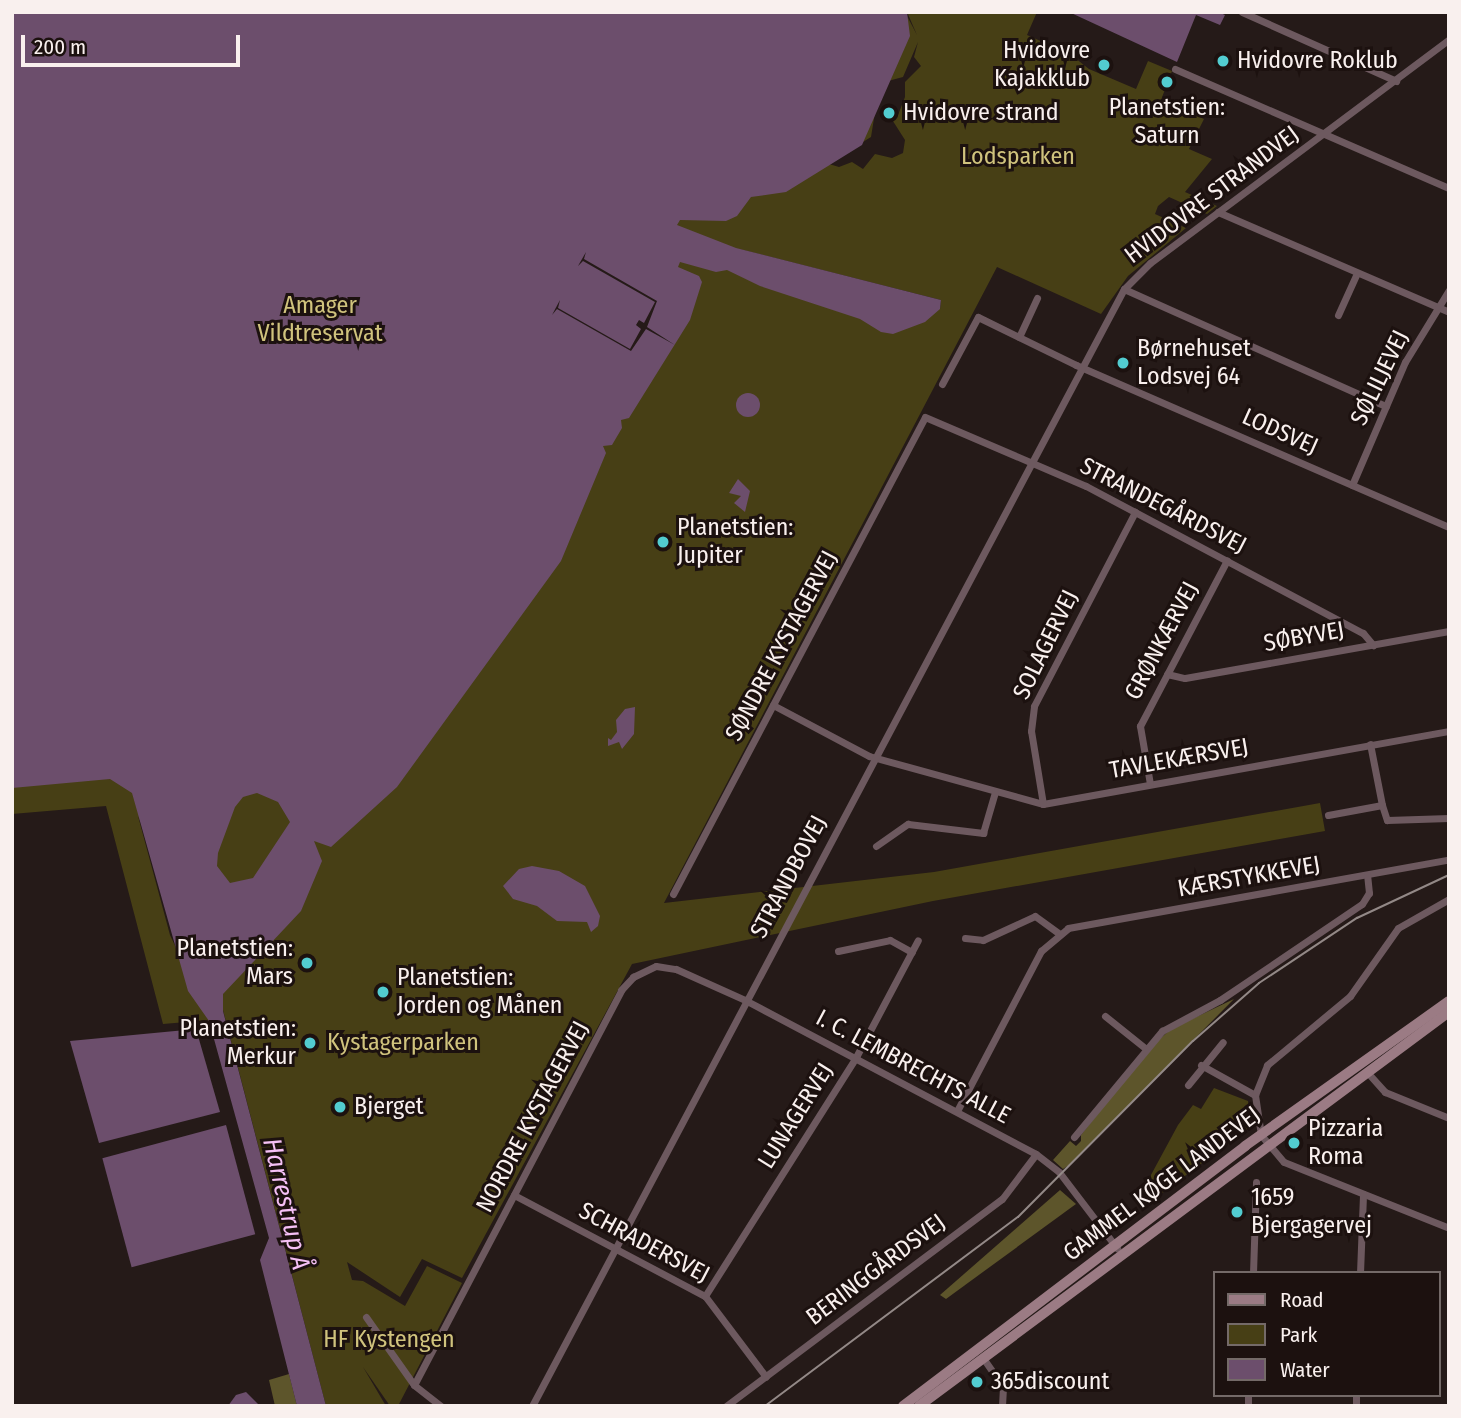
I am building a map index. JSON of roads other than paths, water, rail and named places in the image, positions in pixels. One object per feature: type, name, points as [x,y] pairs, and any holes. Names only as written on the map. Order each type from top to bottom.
[{"type":"main road","name":"GAMMEL KØGE LANDEVEJ","points":[[903,1406],[1114,1244],[1449,1001]]},
{"type":"main road","name":"GAMMEL KØGE LANDEVEJ","points":[[920,1406],[1449,1012]]},
{"type":"street","points":[[1242,12],[1396,81]]},
{"type":"street","name":"HVIDOVRE STRANDVEJ","points":[[1080,366],[1125,289],[1150,263],[1449,39]]},
{"type":"street","points":[[1175,69],[1449,188]]},
{"type":"street","points":[[1218,212],[1449,312]]},
{"type":"street","points":[[1338,315],[1357,273]]},
{"type":"street","points":[[1125,289],[1386,406]]},
{"type":"street","name":"SØLILJEVEJ","points":[[1352,485],[1386,406],[1449,290]]},
{"type":"street","points":[[1019,337],[1037,298]]},
{"type":"street","name":"LODSVEJ","points":[[942,384],[978,317],[1080,366],[1449,527]]},
{"type":"street","name":"STRANDBOVEJ","points":[[532,1406],[1080,366]]},
{"type":"street","name":"STRANDEGÅRDSVEJ","points":[[925,417],[1030,461],[1135,512],[1363,633],[1373,645]]},
{"type":"street","name":"SØNDRE KYSTAGERVEJ","points":[[673,894],[925,417]]},
{"type":"street","name":"SOLAGERVEJ","points":[[1043,804],[1031,731],[1034,706],[1135,512]]},
{"type":"street","name":"GRØNKÆRVEJ","points":[[1150,784],[1140,726],[1227,560]]},
{"type":"street","name":"SØBYVEJ","points":[[1167,674],[1185,678],[1449,632]]},
{"type":"street","name":"TAVLEKÆRSVEJ","points":[[773,705],[873,757],[1043,804],[1449,731]]},
{"type":"street","points":[[1370,744],[1387,820],[1449,817]]},
{"type":"street","points":[[876,846],[908,824],[983,833],[995,792]]},
{"type":"street","points":[[1328,815],[1382,805]]},
{"type":"street","name":"KÆRSTYKKEVEJ","points":[[1058,933],[1447,860]]},
{"type":"street","points":[[1074,1137],[1145,1048],[1177,1020],[1220,1000],[1362,904],[1369,893],[1367,875]]},
{"type":"street","points":[[1449,899],[1416,913],[1398,928],[1343,1003],[1267,1065],[1255,1095],[1261,1135],[1267,1146],[1295,1168],[1449,1228]]},
{"type":"street","points":[[957,1111],[1041,951],[1058,933],[1035,916],[983,940],[965,939]]},
{"type":"street","points":[[838,951],[890,940],[912,952]]},
{"type":"street","name":"LUNAGERVEJ","points":[[705,1296],[856,1057],[918,940]]},
{"type":"street","name":"NORDRE KYSTAGERVEJ","points":[[414,1385],[621,990],[633,977],[656,966],[676,970],[745,1000]]},
{"type":"street","name":"I. C. LEMBRECHTS ALLE","points":[[745,1000],[1037,1154],[1059,1172],[1122,1254]]},
{"type":"street","points":[[1105,1016],[1145,1048]]},
{"type":"street","points":[[1188,1085],[1201,1065],[1223,1042]]},
{"type":"street","points":[[1201,1065],[1255,1095]]},
{"type":"street","points":[[1367,1072],[1385,1093],[1449,1118]]},
{"type":"street","name":"BERINGGÅRDSVEJ","points":[[726,1406],[1002,1199],[1037,1154]]},
{"type":"street","points":[[1253,1271],[1256,1182]]},
{"type":"street","points":[[1360,1271],[1363,1194]]},
{"type":"street","name":"SCHRADERSVEJ","points":[[514,1195],[705,1296],[766,1377]]},
{"type":"street","points":[[366,1317],[414,1385],[440,1406]]},
{"type":"street","points":[[983,1358],[1003,1387],[1002,1406]]},
{"type":"water","name":"Amager Vildtreservat","points":[[12,12],[907,12],[910,36],[862,145],[786,192],[751,197],[737,216],[726,221],[680,220],[677,225],[736,248],[941,300],[940,309],[925,322],[893,334],[881,332],[860,319],[760,286],[727,270],[716,272],[680,262],[678,267],[699,276],[702,282],[690,320],[629,418],[621,420],[622,428],[612,445],[603,446],[606,453],[561,561],[397,787],[331,847],[314,841],[322,861],[301,911],[223,994],[223,1011],[326,1406],[297,1406],[260,1260],[269,1238],[209,1021],[188,991],[132,793],[110,779],[12,788]],"holes":[[[257,793],[278,802],[290,822],[253,878],[230,883],[217,866],[218,853],[235,807],[243,797]]]},
{"type":"water","points":[[1069,12],[1218,12],[1225,15],[1220,25],[1196,15],[1177,62]]},
{"type":"water","points":[[748,393],[757,396],[760,405],[757,414],[748,417],[739,414],[736,405],[739,396]]},
{"type":"water","points":[[738,479],[750,491],[745,512],[734,503],[741,496],[729,493]]},
{"type":"water","points":[[635,707],[634,734],[622,749],[619,742],[608,746],[608,738],[611,740],[617,732],[616,720],[625,709]]},
{"type":"water","points":[[532,866],[559,871],[585,886],[600,916],[598,926],[591,932],[587,922],[557,921],[537,906],[513,899],[503,886],[519,869]]},
{"type":"water","points":[[196,1029],[220,1112],[99,1143],[70,1041]]},
{"type":"water","points":[[226,1125],[255,1234],[132,1267],[102,1158]]},
{"type":"water","points":[[246,1392],[260,1406],[228,1406],[236,1395]]},
{"type":"tram line","points":[[765,1406],[1018,1217],[1193,1041],[1259,983],[1357,918],[1449,875]]},
{"type":"place","name":"Hvidovre Roklub","points":[[1223,61]]},
{"type":"place","name":"Hvidovre Kajakklub","points":[[1104,65]]},
{"type":"place","name":"Planetstien: Saturn","points":[[1167,82]]},
{"type":"place","name":"Hvidovre strand","points":[[889,113]]},
{"type":"place","name":"Børnehuset Lodsvej 64","points":[[1123,363]]},
{"type":"place","name":"Planetstien: Jupiter","points":[[663,542]]},
{"type":"place","name":"Planetstien: Mars","points":[[307,963]]},
{"type":"place","name":"Planetstien: Jorden og Månen","points":[[383,992]]},
{"type":"place","name":"Planetstien: Merkur","points":[[310,1043]]},
{"type":"place","name":"Bjerget","points":[[340,1107]]},
{"type":"place","name":"Pizzaria Roma","points":[[1294,1143]]},
{"type":"place","name":"1659 Bjergagervej","points":[[1237,1212]]},
{"type":"place","name":"365discount","points":[[977,1382]]},
{"type":"park label","name":"Lodsparken","points":[[1018,157]]},
{"type":"park label","name":"Kystagerparken","points":[[403,1043]]},
{"type":"park label","name":"HF Kystengen","points":[[389,1340]]},
{"type":"water label","name":"Harrestrup Å","points":[[286,1204]]}]
